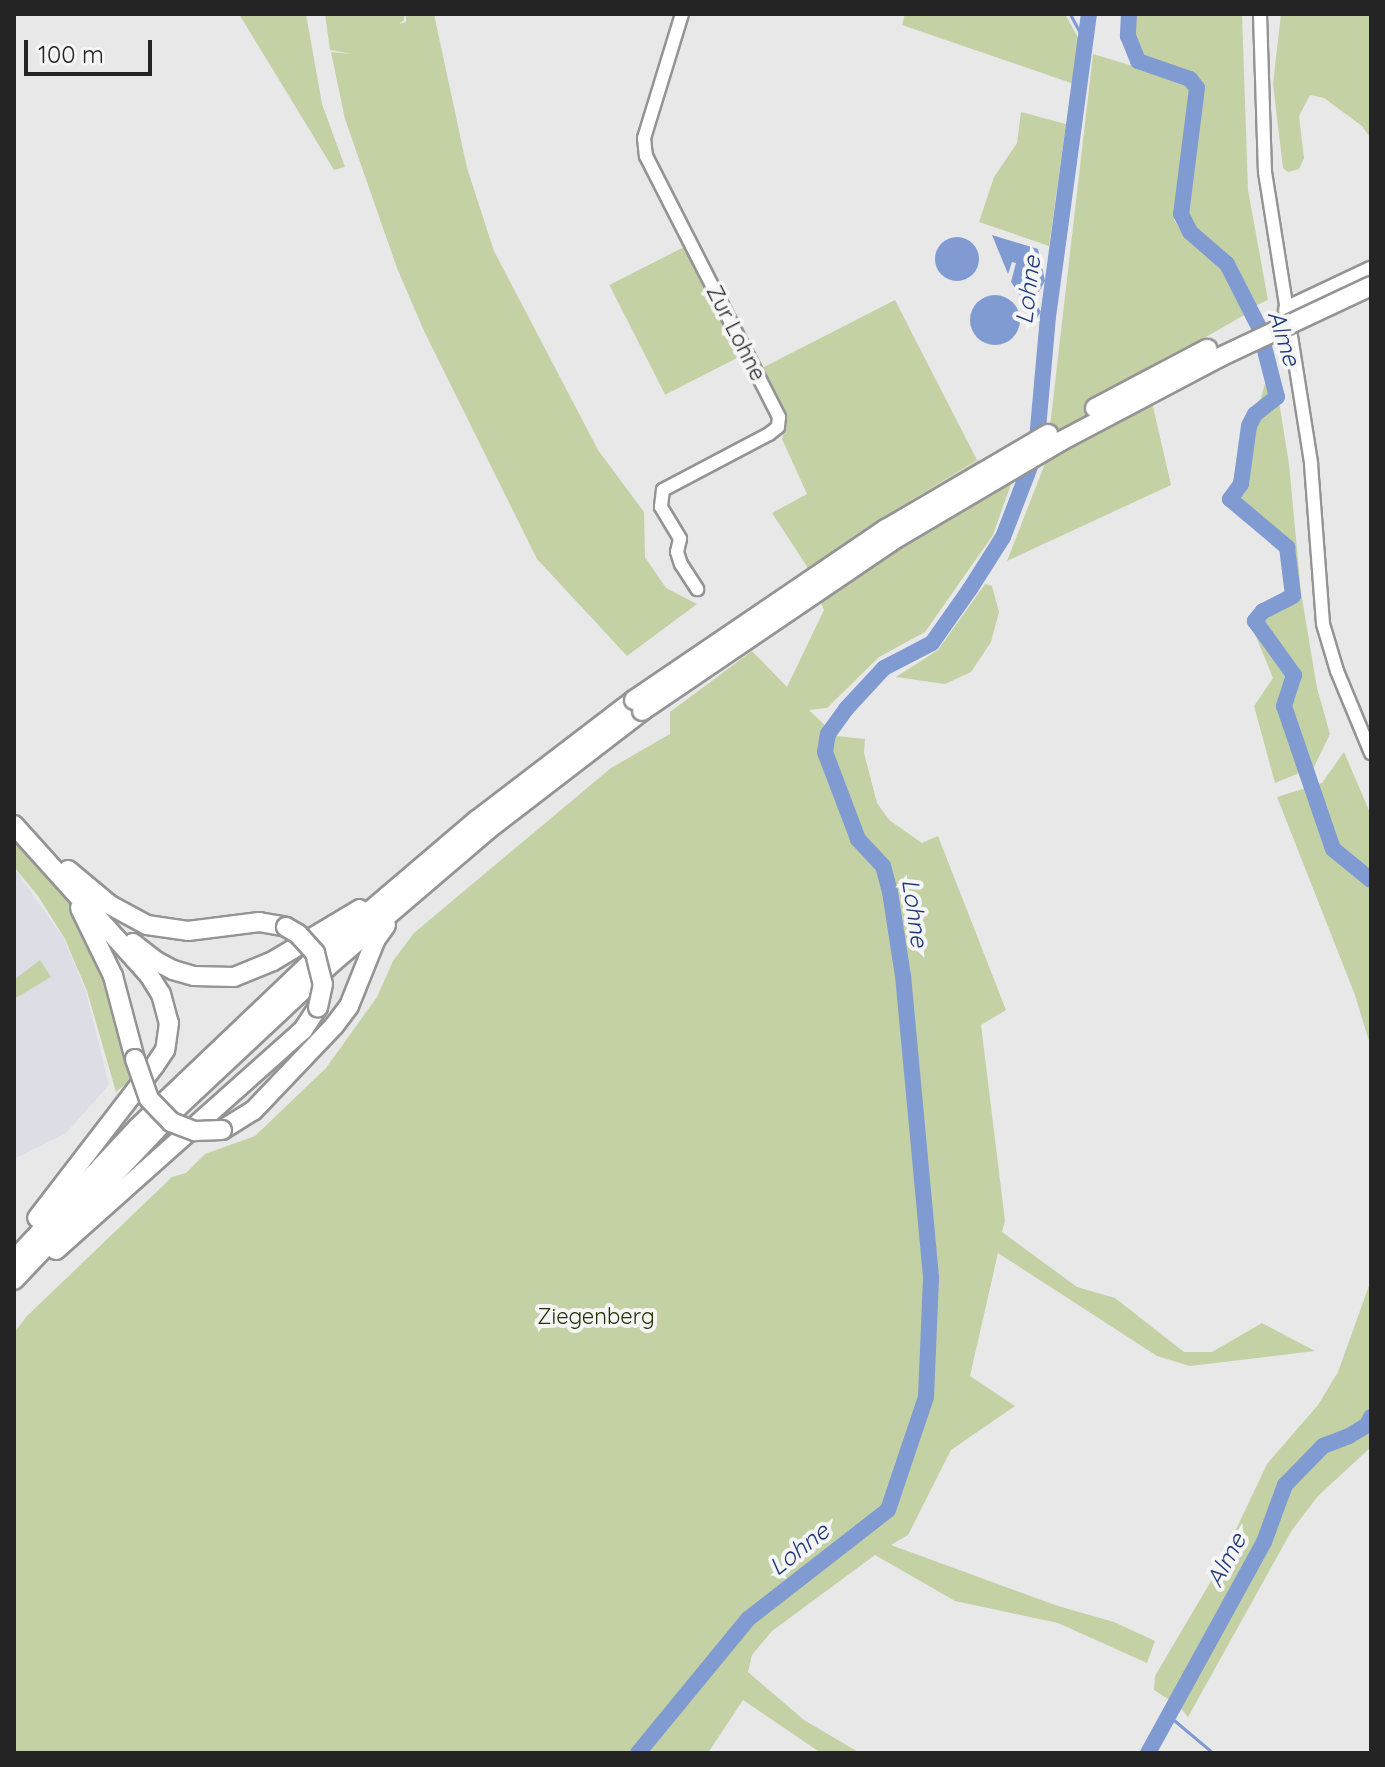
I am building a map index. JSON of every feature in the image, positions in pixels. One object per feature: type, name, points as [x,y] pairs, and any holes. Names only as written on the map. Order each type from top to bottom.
[{"type":"highway","points":[[14,1260],[169,1097],[314,960],[638,706],[817,574],[970,479],[1199,353],[1371,271]]},
{"type":"highway","points":[[638,706],[892,541],[1061,441],[1220,357],[1371,286]]},
{"type":"highway","points":[[14,812],[149,975],[167,1010],[169,1035],[155,1065],[14,1248]]},
{"type":"highway","points":[[14,825],[138,948],[156,961],[194,976],[214,978],[254,971],[402,892]]},
{"type":"highway","points":[[62,871],[113,976],[149,1099],[171,1122],[195,1131],[222,1130],[253,1111],[334,1026],[349,1006],[376,939],[402,892]]},
{"type":"highway","points":[[14,1291],[303,1030],[318,1007],[323,984],[315,953],[298,934],[286,927],[259,922],[188,931],[147,925],[110,905],[62,871]]},
{"type":"highway","points":[[14,1280],[177,1108],[402,892]]},
{"type":"street","name":"Zur Lohne","points":[[682,14],[644,138],[646,156],[779,417],[778,427],[769,434],[663,490],[661,507],[680,539],[677,552],[681,564],[697,589]]},
{"type":"street","points":[[1260,14],[1265,172],[1311,464],[1323,624],[1337,671],[1371,753]]},
{"type":"shaded area","points":[[17,872],[64,939],[86,992],[109,1085],[66,1133],[14,1159],[14,874]]},
{"type":"green space","points":[[239,14],[306,14],[322,104],[345,167],[334,170]]},
{"type":"green space","points":[[325,14],[404,14],[404,20],[399,24],[406,22],[406,14],[434,14],[467,168],[494,251],[598,450],[644,512],[645,557],[666,588],[697,604],[627,656],[537,559],[424,331],[397,268],[345,119],[331,52],[352,54],[330,50]]},
{"type":"green space","points":[[905,14],[1065,14],[1081,43],[1074,84],[902,25]]},
{"type":"green space","points":[[1133,14],[1242,14],[1248,190],[1268,300],[1255,306],[1231,260],[1194,229],[1184,213],[1200,87],[1194,76],[1142,57],[1132,34]]},
{"type":"green space","points":[[1281,14],[1371,14],[1371,139],[1362,126],[1324,98],[1310,95],[1299,116],[1304,158],[1299,169],[1288,172],[1283,168],[1273,84]]},
{"type":"green space","points":[[1093,54],[1186,82],[1191,89],[1174,220],[1185,237],[1223,268],[1246,314],[1145,372],[1171,485],[1007,561],[1046,461]]},
{"type":"green space","points":[[1021,112],[1066,124],[1049,246],[979,222],[994,177],[1017,143]]},
{"type":"green space","points":[[686,246],[742,356],[665,395],[609,285]]},
{"type":"green space","name":"Ziegenberg","points":[[895,300],[977,460],[830,550],[978,460],[1011,484],[993,535],[925,632],[879,657],[827,708],[809,710],[836,736],[865,739],[864,753],[877,803],[889,820],[922,843],[938,836],[1006,1010],[981,1025],[1005,1221],[1002,1232],[1077,1287],[1115,1298],[1184,1352],[1212,1352],[1262,1323],[1315,1351],[1190,1366],[1157,1356],[998,1253],[970,1376],[1015,1406],[951,1450],[908,1535],[891,1545],[1058,1606],[1114,1622],[1155,1641],[1147,1663],[1058,1623],[955,1601],[875,1555],[772,1631],[752,1655],[748,1672],[804,1720],[860,1753],[821,1753],[743,1700],[708,1753],[14,1753],[14,1333],[27,1316],[172,1177],[186,1173],[205,1154],[255,1136],[326,1068],[377,997],[393,961],[414,933],[611,768],[670,734],[670,712],[752,651],[787,687],[824,610],[806,565],[772,513],[807,494],[782,439],[787,422],[760,369]]},
{"type":"green space","points":[[1272,358],[1289,464],[1301,592],[1317,688],[1330,734],[1314,767],[1275,783],[1254,706],[1273,678],[1248,617],[1288,593],[1279,544],[1229,504],[1227,495],[1241,474],[1243,420],[1261,398]]},
{"type":"green space","points":[[985,584],[992,586],[999,612],[991,642],[971,672],[945,684],[896,677],[938,650]]},
{"type":"green space","points":[[1344,752],[1371,815],[1371,1048],[1355,995],[1277,797],[1322,783]]},
{"type":"green space","points":[[14,830],[72,905],[106,975],[133,1078],[116,1092],[87,991],[65,939],[38,896],[14,867]]},
{"type":"green space","points":[[40,960],[51,977],[14,999],[14,980]]},
{"type":"green space","points":[[1371,1280],[1371,1447],[1318,1496],[1292,1530],[1188,1717],[1179,1706],[1154,1690],[1155,1676],[1214,1576],[1267,1464],[1318,1405],[1338,1372]]},
{"type":"water","points":[[992,235],[1038,249],[1045,281],[1034,300],[1041,312],[1036,319],[1011,282],[1016,263],[1012,262],[1008,274]]},
{"type":"water","points":[[957,237],[973,243],[979,259],[973,275],[957,281],[941,275],[935,259],[941,243]]},
{"type":"water","points":[[995,295],[1013,302],[1020,320],[1013,338],[995,345],[977,338],[970,320],[977,302]]},
{"type":"waterway","points":[[1070,14],[1084,40]]},
{"type":"waterway","name":"Lohne","points":[[638,1753],[748,1619],[888,1510],[926,1397],[931,1277],[903,976],[890,892],[883,866],[858,839],[825,752],[828,734],[846,709],[884,668],[932,643],[970,589],[1003,537],[1036,451],[1048,317],[1089,14]]},
{"type":"waterway","name":"Alme","points":[[1129,14],[1128,36],[1138,61],[1190,79],[1197,88],[1181,214],[1190,232],[1227,264],[1259,327],[1277,397],[1255,414],[1249,426],[1241,484],[1230,499],[1287,547],[1293,596],[1263,611],[1255,621],[1294,675],[1284,706],[1333,849],[1371,880]]},
{"type":"waterway","name":"Alme","points":[[1148,1753],[1264,1542],[1285,1485],[1323,1446],[1349,1436],[1367,1425],[1371,1417]]},
{"type":"waterway","points":[[1169,1716],[1213,1753]]}]
